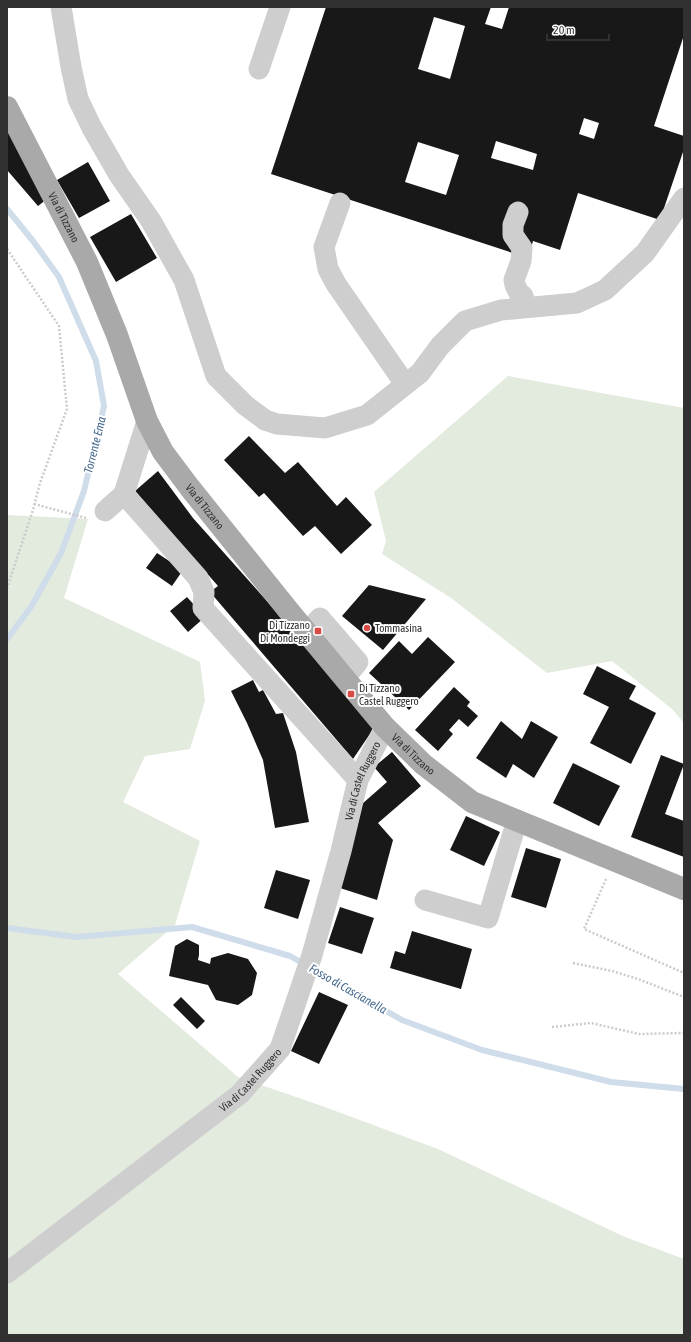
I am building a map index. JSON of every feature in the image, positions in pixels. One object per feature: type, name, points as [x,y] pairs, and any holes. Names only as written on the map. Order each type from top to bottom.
[{"type":"main road","name":"Via di Tizzano","points":[[7,107],[88,262],[117,335],[147,421],[163,452],[190,488],[385,727],[423,764],[472,802],[684,889]]},
{"type":"street","points":[[61,7],[78,99],[92,128],[119,174],[151,221],[184,280],[216,376],[245,405],[265,420],[277,424],[325,428],[366,415],[420,373],[440,346],[465,321],[501,310],[577,303],[604,290],[645,253],[684,198]]},
{"type":"street","points":[[259,69],[280,7]]},
{"type":"street","points":[[340,203],[324,246],[328,269],[336,284],[405,384]]},
{"type":"street","points":[[518,212],[513,225],[513,235],[522,248],[521,261],[514,280],[514,285],[523,296],[526,307]]},
{"type":"street","points":[[105,511],[124,494],[147,421]]},
{"type":"street","points":[[124,494],[198,578],[204,592],[203,608],[358,780]]},
{"type":"street","name":"Via di Castel Ruggero","points":[[7,1273],[240,1094],[280,1049],[312,955],[341,851],[358,780],[385,727]]},
{"type":"street","points":[[425,900],[488,918],[517,820]]},
{"type":"path","points":[[7,249],[59,326],[67,410],[40,483],[7,588]]},
{"type":"path","points":[[34,504],[88,519],[105,511]]},
{"type":"path","points":[[614,861],[584,929],[684,973]]},
{"type":"path","points":[[573,963],[612,970],[684,997]]},
{"type":"path","points":[[552,1027],[590,1023],[639,1034],[684,1033]]},
{"type":"shaded area","points":[[508,376],[684,408],[684,723],[672,709],[612,661],[547,673],[451,598],[382,554],[386,541],[374,492]]},
{"type":"shaded area","points":[[7,515],[88,519],[64,598],[200,662],[205,701],[190,749],[145,756],[123,802],[200,841],[175,925],[118,974],[238,1077],[438,1149],[625,1237],[684,1259],[684,1335],[7,1335]]},
{"type":"building","points":[[326,7],[491,7],[485,24],[502,29],[509,7],[684,7],[684,35],[654,126],[684,136],[684,149],[660,220],[578,193],[560,250],[533,241],[528,258],[271,174]],"holes":[[[434,17],[465,26],[450,79],[418,69]],[[584,118],[599,123],[594,139],[579,134]],[[496,141],[537,154],[533,170],[491,158]],[[418,142],[459,155],[446,195],[405,182]]]},
{"type":"building","points":[[7,120],[47,199],[38,206],[7,170]]},
{"type":"building","points":[[88,162],[110,201],[79,218],[57,180]]},
{"type":"building","points":[[131,214],[157,258],[116,282],[90,237]]},
{"type":"building","points":[[249,436],[285,473],[298,462],[337,506],[346,497],[372,525],[341,554],[315,526],[303,536],[264,493],[259,497],[224,460]]},
{"type":"building","points":[[158,471],[193,518],[376,725],[353,759],[210,592],[218,586],[135,491]]},
{"type":"building","points":[[157,553],[183,570],[172,586],[146,568]]},
{"type":"building","points":[[369,585],[426,599],[383,650],[342,616]]},
{"type":"building","points":[[187,597],[205,617],[188,632],[170,611]]},
{"type":"building","points":[[428,637],[455,662],[409,710],[369,673],[399,641],[412,654]]},
{"type":"building","points":[[597,666],[636,686],[629,699],[656,713],[631,764],[590,743],[609,707],[583,694]]},
{"type":"building","points":[[253,680],[259,692],[263,690],[276,714],[283,713],[296,752],[309,822],[275,828],[263,760],[231,691]]},
{"type":"building","points":[[454,687],[470,702],[467,706],[478,716],[468,727],[459,719],[449,730],[453,734],[438,751],[415,730]]},
{"type":"building","points":[[501,721],[522,739],[531,721],[558,737],[534,778],[513,764],[506,778],[476,758]]},
{"type":"building","points":[[392,752],[421,786],[378,823],[393,840],[377,900],[340,888],[362,804],[387,782],[374,767]]},
{"type":"building","points":[[661,755],[684,764],[665,814],[684,821],[684,857],[631,837]]},
{"type":"building","points":[[573,763],[620,786],[599,826],[553,803]]},
{"type":"building","points":[[466,816],[500,832],[484,866],[450,850]]},
{"type":"building","points":[[526,848],[561,859],[546,908],[511,897]]},
{"type":"building","points":[[276,870],[310,880],[298,919],[264,908]]},
{"type":"building","points":[[340,907],[374,918],[362,954],[328,943]]},
{"type":"building","points":[[412,931],[472,949],[461,989],[390,968],[395,951],[405,954]]},
{"type":"building","points":[[187,939],[199,945],[198,960],[210,964],[211,958],[228,953],[248,959],[257,973],[252,995],[238,1005],[216,1000],[208,985],[169,976],[175,946]]},
{"type":"building","points":[[319,992],[348,1005],[319,1064],[291,1051]]},
{"type":"building","points":[[181,997],[205,1021],[197,1029],[173,1005]]},
{"type":"waterway","name":"Torrente Ema","points":[[7,209],[33,241],[59,277],[96,361],[104,406],[84,491],[61,553],[31,607],[7,639]]},
{"type":"waterway","name":"Fosso di Cascianella","points":[[7,928],[77,937],[192,927],[290,956],[402,1020],[482,1050],[611,1082],[684,1089]]},
{"type":"place","name":"Tommasina","points":[[367,628]]},
{"type":"place","name":"Di Tizzano Di Mondeggi","points":[[318,631]]},
{"type":"place","name":"Di Tizzano Castel Ruggero","points":[[351,694]]}]
